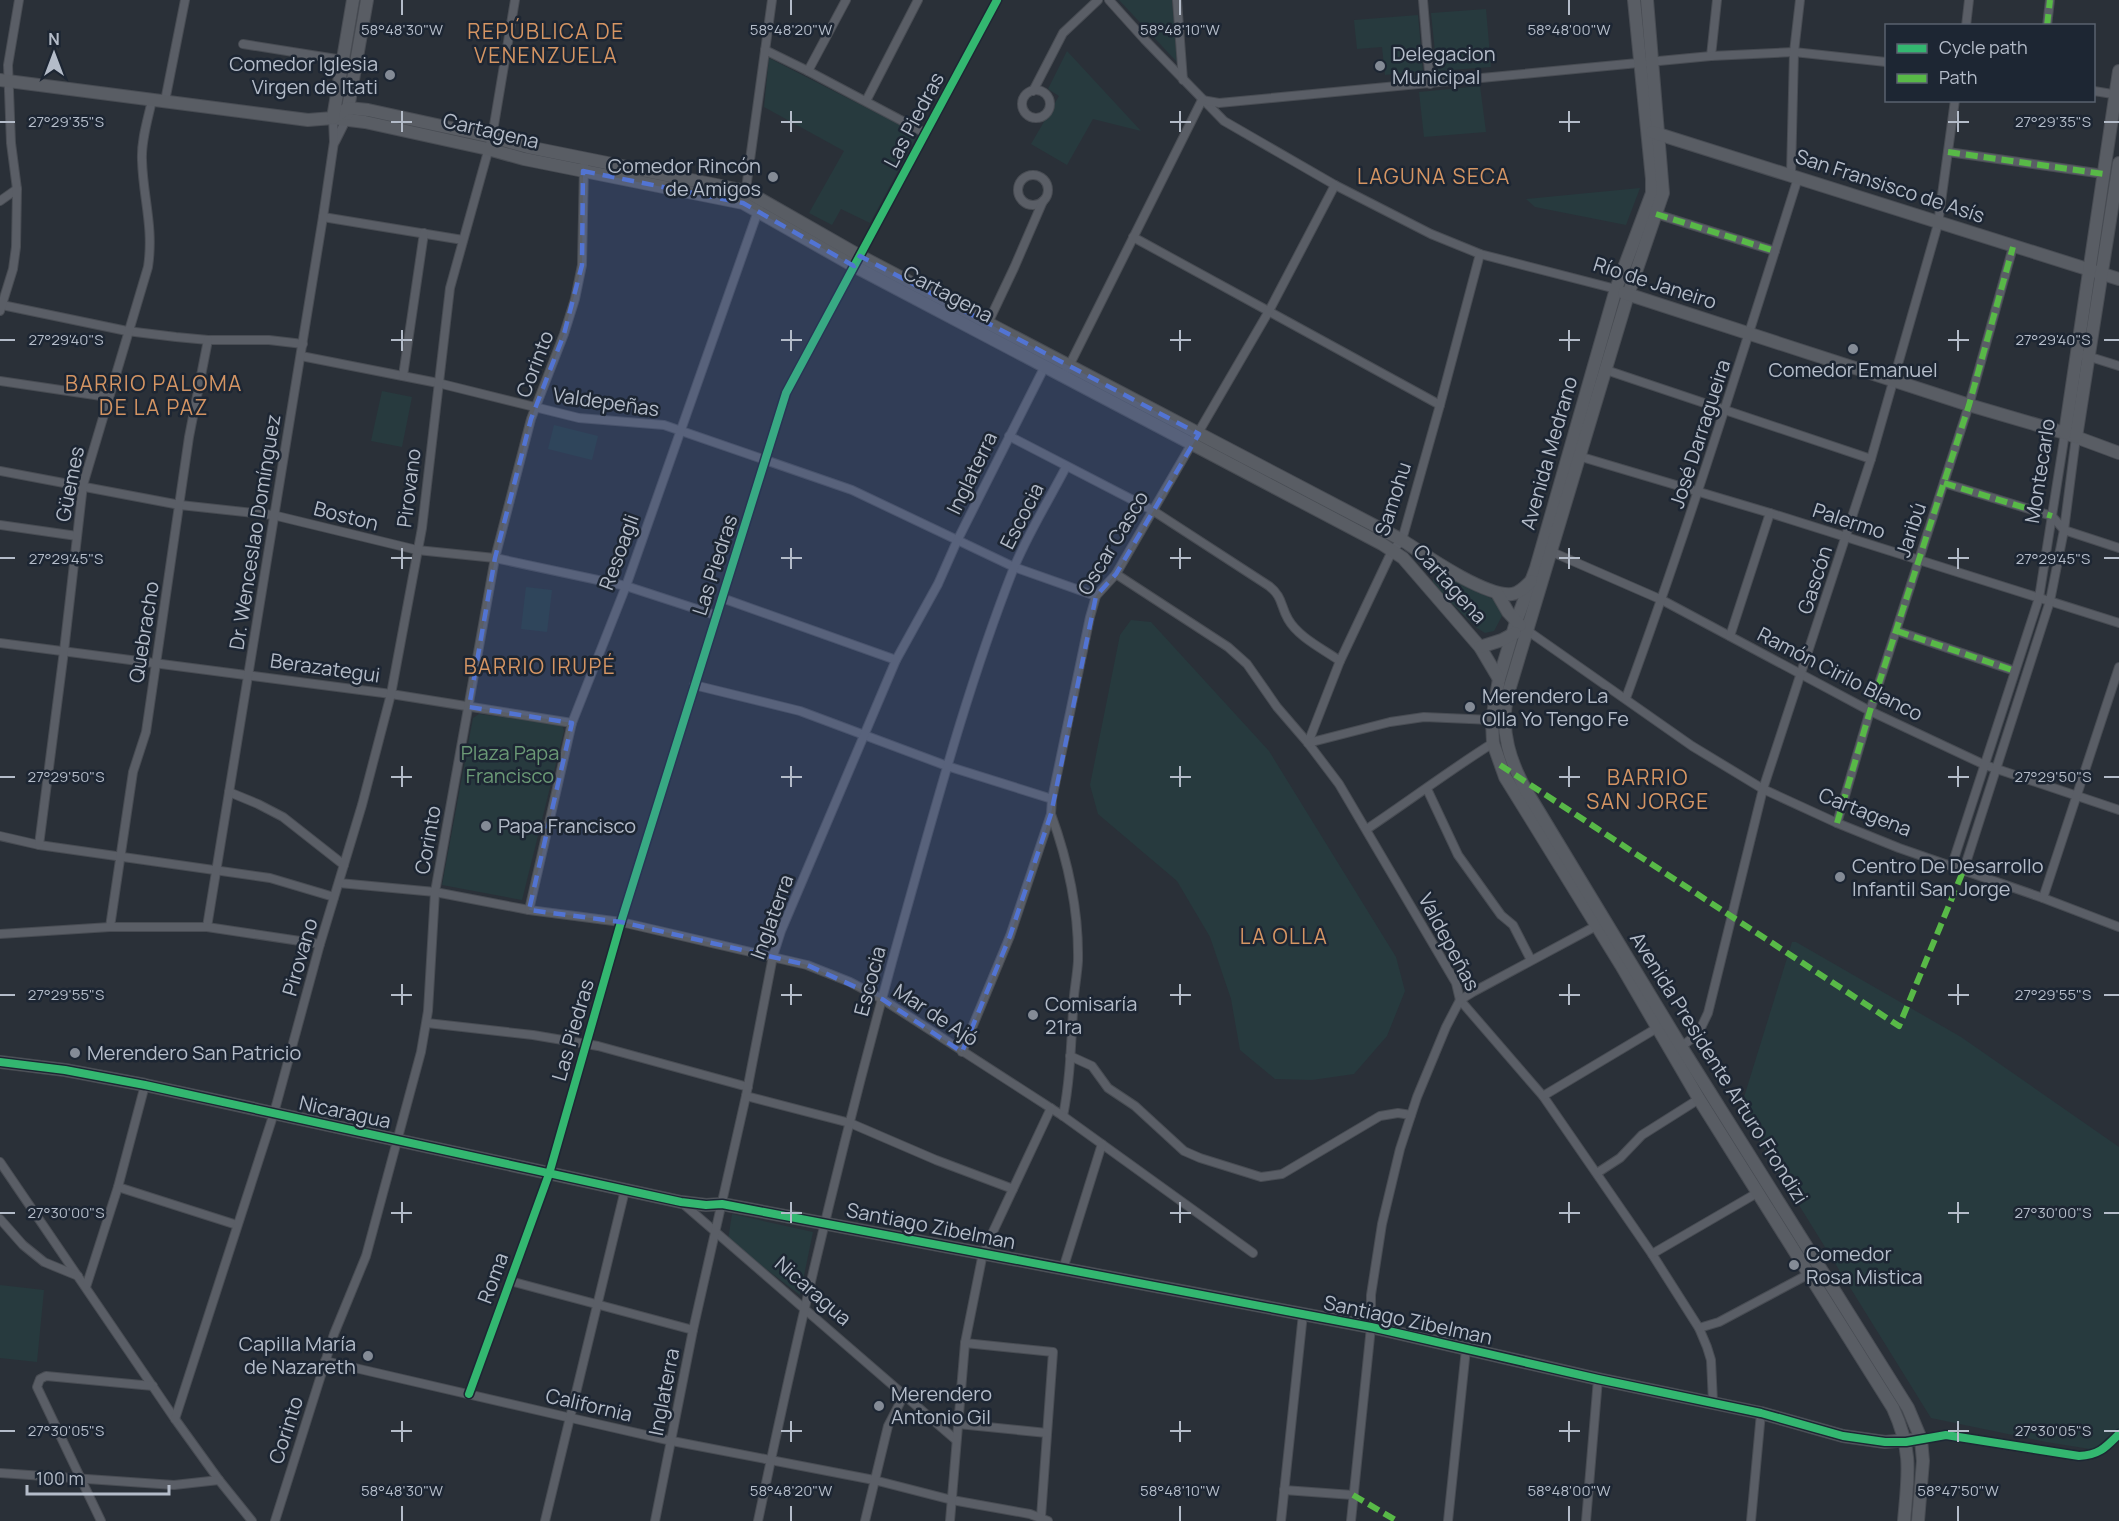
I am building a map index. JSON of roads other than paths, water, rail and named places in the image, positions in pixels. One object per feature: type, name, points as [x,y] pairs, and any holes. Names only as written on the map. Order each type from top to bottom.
[{"type":"main road","points":[[333,118],[353,0]]},
{"type":"main road","points":[[347,114],[367,0]]},
{"type":"main road","name":"Avenida Medrano","points":[[1634,0],[1647,63]]},
{"type":"main road","name":"Avenida Medrano","points":[[1514,628],[1606,370],[1663,193],[1647,63],[1647,0]]},
{"type":"main road","name":"Montecarlo","points":[[2084,355],[2090,270],[2119,71]]},
{"type":"main road","name":"Cartagena","points":[[5,81],[308,120],[333,118],[369,110],[585,158],[745,197],[857,261]]},
{"type":"main road","name":"Cartagena","points":[[347,114],[524,159],[583,171],[745,197],[758,211],[1195,439],[1401,540],[1442,566],[1497,592],[1512,594],[1518,592],[1533,578]]},
{"type":"main road","name":"Avenida Medrano","points":[[1528,631],[1552,552],[1616,289],[1652,193],[1654,133]]},
{"type":"main road","name":"San Fransisco de Asís","points":[[1654,133],[2119,279]]},
{"type":"main road","name":"Montecarlo","points":[[2071,435],[2084,355],[2103,274],[2119,163]]},
{"type":"main road","name":"Río de Janeiro","points":[[1616,289],[1628,296],[1969,405],[2071,435],[2119,453]]},
{"type":"main road","name":"Cartagena","points":[[985,329],[1045,366],[1066,371]]},
{"type":"main road","name":"Cartagena","points":[[1195,439],[1403,558],[1480,647],[1499,679]]},
{"type":"main road","points":[[1426,587],[1430,572],[1442,566]]},
{"type":"main road","name":"Cartagena","points":[[1497,592],[1514,628]]},
{"type":"main road","name":"Cartagena","points":[[1480,647],[1502,640],[1514,628]]},
{"type":"main road","name":"Cartagena","points":[[1514,628],[1528,631]]},
{"type":"main road","name":"Avenida Presidente Arturo Frondizi","points":[[1514,628],[1499,679],[1492,720],[1493,743],[1505,777],[1657,1028],[1677,1050],[1698,1099],[1893,1408],[1906,1442],[1909,1462],[1904,1521]]},
{"type":"main road","name":"Avenida Presidente Arturo Frondizi","points":[[1528,631],[1503,714],[1505,735],[1511,757],[1527,792],[1677,1050],[1778,1198],[1908,1408],[1921,1439],[1923,1461],[1918,1521]]},
{"type":"main road","name":"Nicaragua","points":[[0,1062],[65,1070],[145,1085],[681,1202]]},
{"type":"main road","points":[[1766,1206],[1778,1198]]},
{"type":"main road","name":"Santiago Zibelman","points":[[681,1202],[706,1205],[722,1203],[1371,1327],[1598,1379],[1761,1413],[1843,1436],[1885,1442],[1921,1439]]},
{"type":"street","points":[[19,0],[5,81],[17,189],[16,247],[13,269],[4,287],[1,308],[127,331],[208,340],[251,339],[303,344]]},
{"type":"street","name":"Güemes","points":[[39,845],[83,485],[127,331],[148,267],[151,247],[150,228],[142,159],[185,0]]},
{"type":"street","name":"Pirovano","points":[[176,1419],[274,1113],[391,694],[422,528],[450,288],[492,137],[515,0]]},
{"type":"street","points":[[745,197],[772,0]]},
{"type":"street","points":[[808,71],[846,0]]},
{"type":"street","points":[[866,101],[918,0]]},
{"type":"street","points":[[1033,91],[1063,33],[1098,0]]},
{"type":"street","name":"Río de Janeiro","points":[[1109,0],[1224,121],[1335,185],[1431,234],[1480,254],[1616,289]]},
{"type":"street","points":[[1177,0],[1183,80]]},
{"type":"street","points":[[1423,0],[1430,84]]},
{"type":"street","points":[[1711,56],[1717,0]]},
{"type":"street","name":"José Darragueira","points":[[1626,698],[1726,411],[1775,251],[1794,176],[1794,52],[1800,0]]},
{"type":"street","points":[[1966,24],[1969,0]]},
{"type":"street","points":[[2047,24],[2050,0]]},
{"type":"street","name":"Las Piedras","points":[[549,1174],[621,922],[786,393],[995,1]]},
{"type":"street","points":[[243,44],[343,60]]},
{"type":"street","points":[[765,50],[925,133]]},
{"type":"street","points":[[1066,371],[1202,100],[1219,103],[1711,56],[1794,52],[1885,62]]},
{"type":"street","points":[[2095,91],[2117,94]]},
{"type":"street","name":"Gascón","points":[[1677,1050],[1698,1034],[1708,1013],[1763,789],[1871,459],[1938,224],[1955,102]]},
{"type":"street","name":"Dr. Wenceslao Domínguez","points":[[334,142],[347,114]]},
{"type":"street","name":"Dr. Wenceslao Domínguez","points":[[207,927],[323,217],[334,142],[333,118]]},
{"type":"street","points":[[1948,152],[2104,174]]},
{"type":"street","name":"Corinto","points":[[275,1521],[334,1334],[366,1256],[427,1023],[435,891],[495,558],[535,408],[575,299],[582,265],[585,158]]},
{"type":"street","name":"Oscar Casco","points":[[963,1052],[1010,936],[1051,814],[1052,799],[1096,596],[1116,574],[1195,439],[1269,311],[1335,185]]},
{"type":"street","points":[[0,201],[17,189]]},
{"type":"street","points":[[985,329],[1043,201]]},
{"type":"street","name":"Resoagli","points":[[529,910],[572,723],[626,586],[758,211]]},
{"type":"street","points":[[1656,214],[1775,251]]},
{"type":"street","points":[[323,217],[463,240]]},
{"type":"street","points":[[403,376],[424,233]]},
{"type":"street","points":[[1133,237],[1440,405]]},
{"type":"street","name":"Jaribú","points":[[1837,823],[1870,711],[1969,405],[2013,247]]},
{"type":"street","name":"Samohu","points":[[1308,743],[1340,661],[1392,551],[1401,540],[1480,254]]},
{"type":"street","name":"Quebracho","points":[[110,927],[133,772],[146,732],[189,437],[208,340]]},
{"type":"street","points":[[2084,355],[2119,366]]},
{"type":"street","name":"Valdepeñas","points":[[301,356],[438,383],[579,418],[650,422],[664,425],[852,490],[1014,567],[1096,596]]},
{"type":"street","name":"Inglaterra","points":[[655,1521],[714,1232],[747,1092],[772,956],[896,660],[938,584],[957,541],[1045,366]]},
{"type":"street","points":[[1606,370],[1871,459]]},
{"type":"street","points":[[0,381],[108,397]]},
{"type":"street","name":"Montecarlo","points":[[1952,865],[2039,598],[2052,516],[2071,435]]},
{"type":"street","name":"Montecarlo","points":[[1964,869],[2050,601],[2064,530],[2071,435]]},
{"type":"street","points":[[1009,436],[1152,510],[1278,592],[1287,618],[1296,628],[1340,661]]},
{"type":"street","name":"Palermo","points":[[1574,455],[1770,513],[2119,623]]},
{"type":"street","name":"Escocia","points":[[758,1521],[850,1123],[947,766],[972,684],[1014,567],[1066,466]]},
{"type":"street","name":"Boston","points":[[0,471],[180,505],[273,515],[417,550],[495,558],[626,586],[716,615]]},
{"type":"street","points":[[1944,483],[2052,516],[2064,530],[2119,548]]},
{"type":"street","points":[[1730,636],[1770,513]]},
{"type":"street","points":[[0,525],[77,536]]},
{"type":"street","name":"Ramón Cirilo Blanco","points":[[1552,552],[1662,600],[1801,676],[1985,765],[2119,810]]},
{"type":"street","name":"Valdepeñas","points":[[1116,574],[1228,647],[1247,664],[1277,707],[1340,784],[1456,983],[1460,1000],[1543,1096],[1652,1254],[1699,1328],[1711,1360],[1713,1402]]},
{"type":"street","points":[[722,598],[896,660]]},
{"type":"street","name":"Cartagena","points":[[1528,631],[1692,746],[1763,789],[1899,848],[1964,869],[2119,927]]},
{"type":"street","points":[[1897,631],[2015,671]]},
{"type":"street","name":"Berazategui","points":[[0,643],[249,674],[572,723]]},
{"type":"street","points":[[2043,898],[2119,667]]},
{"type":"street","points":[[694,685],[800,711],[947,766],[1052,799]]},
{"type":"street","points":[[1308,743],[1390,722],[1424,717],[1492,720]]},
{"type":"street","points":[[1367,829],[1493,743]]},
{"type":"street","points":[[1427,789],[1458,855],[1501,915],[1513,925],[1531,960]]},
{"type":"street","points":[[229,792],[283,817],[344,865]]},
{"type":"street","points":[[1051,814],[1064,849],[1071,878],[1078,962],[1068,1093],[1063,1116]]},
{"type":"street","points":[[0,836],[39,845],[270,878],[334,897]]},
{"type":"street","name":"Mar de Ajó","points":[[339,883],[435,891],[529,910],[621,922],[807,965],[850,982],[882,999],[1063,1116],[1253,1253]]},
{"type":"street","points":[[1351,1521],[1371,1327],[1371,1295],[1382,1224],[1392,1175],[1411,1115],[1446,1027],[1460,1000],[1596,926]]},
{"type":"street","points":[[0,934],[110,927],[207,927],[320,944]]},
{"type":"street","points":[[427,1023],[533,1035],[598,1046],[850,1123],[936,1160],[1013,1189]]},
{"type":"street","points":[[1543,1096],[1657,1028]]},
{"type":"street","points":[[1070,1056],[1092,1066],[1108,1088],[1135,1106],[1184,1151],[1261,1177],[1282,1174],[1380,1116],[1398,1113],[1411,1115]]},
{"type":"street","points":[[86,1287],[118,1187],[145,1085]]},
{"type":"street","points":[[1597,1173],[1620,1158],[1642,1135],[1698,1099]]},
{"type":"street","points":[[950,1521],[965,1343],[983,1253],[1051,1108]]},
{"type":"street","points":[[1063,1269],[1102,1144]]},
{"type":"street","points":[[0,1162],[176,1419],[219,1480],[252,1521]]},
{"type":"street","name":"Roma","points":[[469,1394],[549,1174]]},
{"type":"street","points":[[118,1187],[237,1225]]},
{"type":"street","points":[[545,1521],[625,1190]]},
{"type":"street","points":[[1652,1254],[1757,1193]]},
{"type":"street","name":"Nicaragua","points":[[681,1202],[956,1440]]},
{"type":"street","points":[[0,1218],[23,1245],[44,1262],[78,1276]]},
{"type":"street","points":[[1699,1328],[1728,1318],[1809,1274]]},
{"type":"street","points":[[510,1281],[693,1330]]},
{"type":"street","points":[[1281,1521],[1303,1314]]},
{"type":"street","points":[[952,1500],[1045,1519],[1047,1433],[1053,1352],[965,1343]]},
{"type":"street","points":[[1448,1521],[1466,1349]]},
{"type":"street","name":"California","points":[[325,1361],[672,1441],[874,1480],[952,1500]]},
{"type":"street","points":[[101,1521],[37,1388],[40,1379],[46,1376],[153,1386]]},
{"type":"street","points":[[1586,1521],[1598,1379]]},
{"type":"street","points":[[865,1521],[888,1426],[904,1395]]},
{"type":"street","points":[[1751,1521],[1761,1413]]},
{"type":"street","points":[[958,1424],[1047,1433]]},
{"type":"street","name":"Santiago Zibelman","points":[[1921,1439],[1946,1435],[2079,1456],[2093,1455],[2106,1447],[2119,1434]]},
{"type":"street","points":[[0,1473],[174,1485],[219,1480]]},
{"type":"street","points":[[1284,1490],[1353,1495]]},
{"type":"place","name":"Delegacion Municipal","points":[[1380,66]]},
{"type":"place","name":"Comedor Iglesia Virgen de Itati","points":[[390,75]]},
{"type":"place","name":"Comedor Rincón de Amigos","points":[[773,177]]},
{"type":"place","name":"Comedor Emanuel","points":[[1853,349]]},
{"type":"place","name":"Merendero La Olla Yo Tengo Fe","points":[[1470,707]]},
{"type":"place","name":"Papa Francisco","points":[[486,826]]},
{"type":"place","name":"Centro De Desarrollo Infantil San Jorge","points":[[1840,877]]},
{"type":"place","name":"Comisaría 21ra","points":[[1033,1015]]},
{"type":"place","name":"Merendero San Patricio","points":[[75,1053]]},
{"type":"place","name":"Comedor Rosa Mistica","points":[[1794,1265]]},
{"type":"place","name":"Capilla María de Nazareth","points":[[368,1356]]},
{"type":"place","name":"Merendero Antonio Gil","points":[[879,1406]]},
{"type":"district","name":"REPÚBLICA DE VENENZUELA","points":[[546,44]]},
{"type":"district","name":"LAGUNA SECA","points":[[1434,177]]},
{"type":"district","name":"BARRIO PALOMA DE LA PAZ","points":[[154,396]]},
{"type":"district","name":"BARRIO IRUPÉ","points":[[540,667]]},
{"type":"district","name":"BARRIO SAN JORGE","points":[[1648,790]]},
{"type":"district","name":"LA OLLA","points":[[1284,937]]},
{"type":"park label","name":"Plaza Papa Francisco","points":[[510,764]]}]
